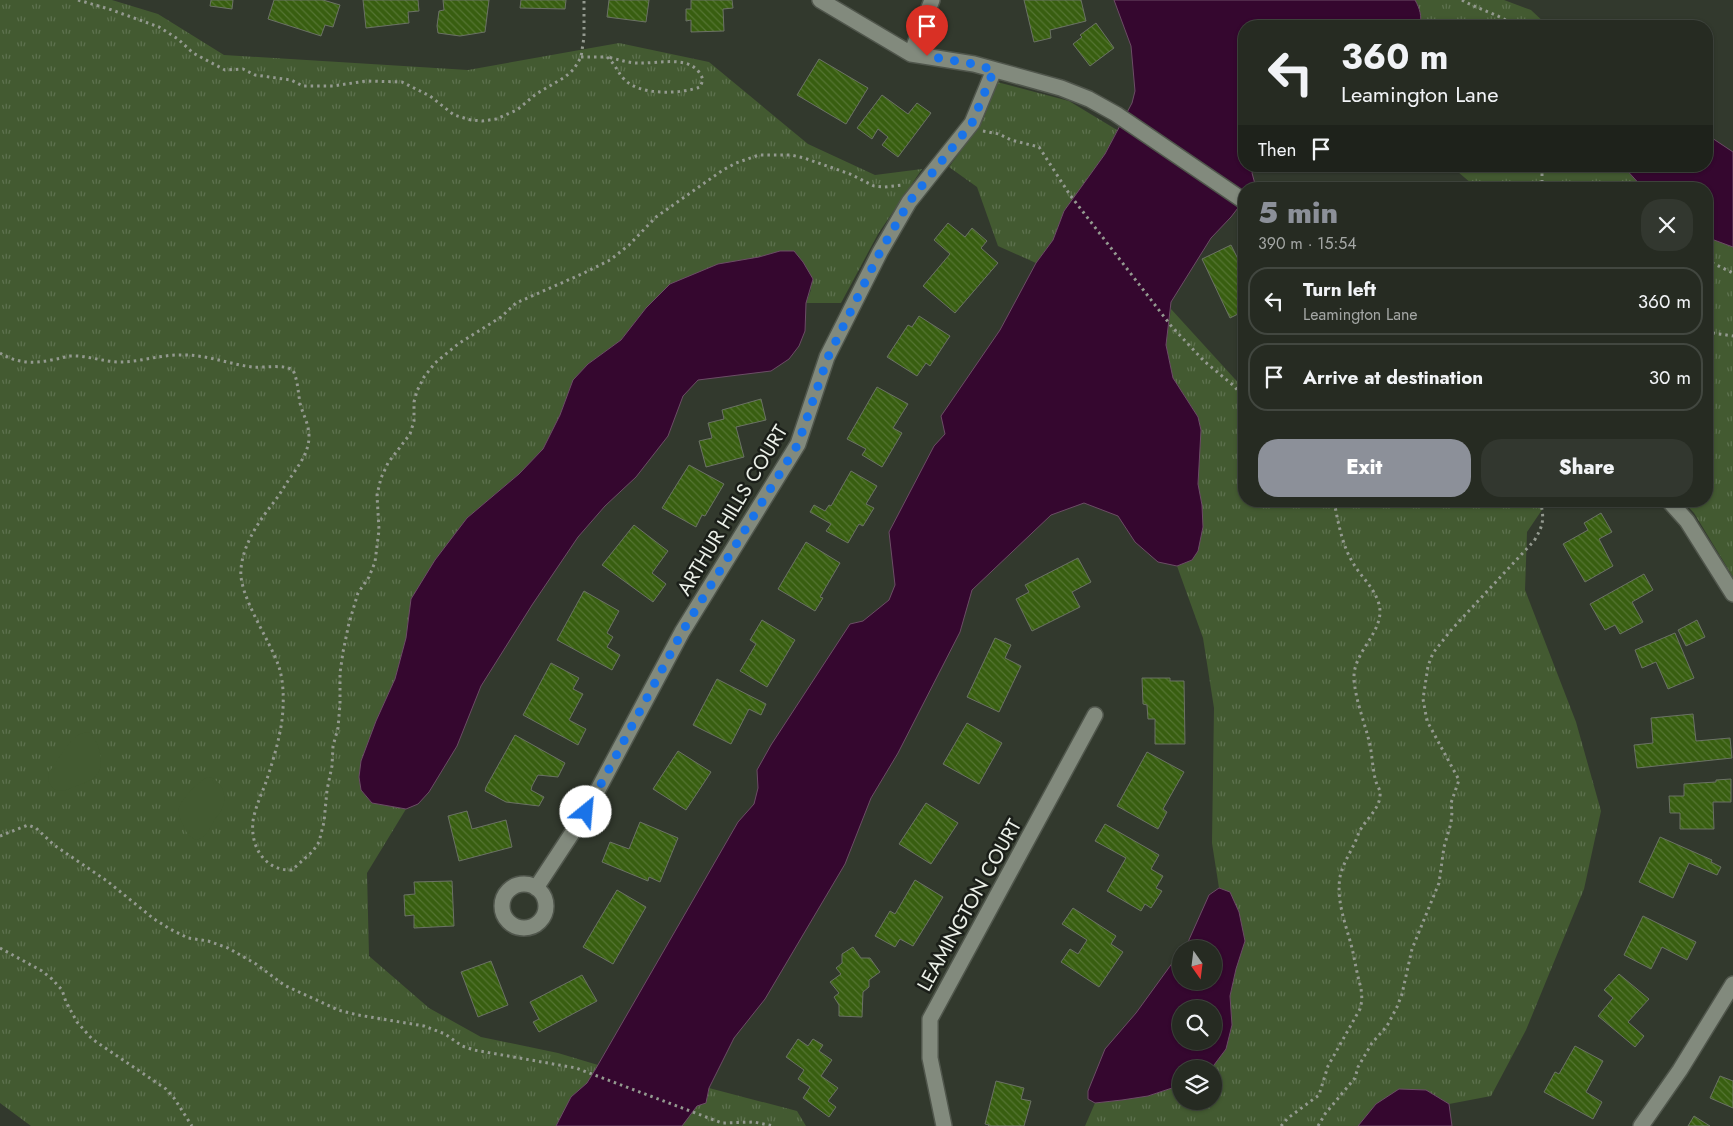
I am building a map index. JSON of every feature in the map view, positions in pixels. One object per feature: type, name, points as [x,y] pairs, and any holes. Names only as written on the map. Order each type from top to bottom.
[{"type":"street","points":[[820,0],[911,54],[974,64],[1061,88],[1089,99],[1116,114],[1238,196]]},
{"type":"street","points":[[911,54],[932,0]]},
{"type":"street","name":"ARTHUR HILLS COURT","points":[[536,888],[586,812],[682,632],[798,444],[828,357],[880,252],[909,202],[972,123],[994,70]]},
{"type":"street","points":[[1674,507],[1687,521],[1733,594]]},
{"type":"street","name":"LEAMINGTON COURT","points":[[944,1126],[930,1058],[930,1019],[1095,715]]},
{"type":"street","points":[[1641,1126],[1680,1070],[1733,984]]},
{"type":"path","points":[[78,0],[159,27],[178,39],[193,53],[225,70],[243,69],[255,75],[291,80],[303,86],[332,86],[366,81],[402,82],[430,96],[454,115],[482,121],[496,119],[517,110],[536,94],[566,77],[581,58],[584,36],[584,0]]},
{"type":"path","points":[[1462,0],[1506,20]]},
{"type":"path","points":[[581,58],[608,57],[639,63],[686,62],[693,65],[700,72],[703,80],[700,86],[692,90],[646,91],[639,89],[623,78],[616,64],[608,57]]},
{"type":"path","points":[[967,129],[999,134],[1011,140],[1039,147],[1070,195],[1169,324],[1204,361],[1238,390]]},
{"type":"path","points":[[0,353],[20,362],[39,362],[69,356],[82,356],[104,361],[131,362],[160,356],[189,355],[249,367],[283,366],[293,370],[298,384],[301,406],[308,426],[308,447],[304,457],[258,524],[246,547],[240,576],[255,616],[279,668],[283,687],[282,719],[278,745],[258,803],[253,822],[253,832],[255,842],[265,862],[282,871],[292,870],[313,851],[321,836],[332,766],[333,746],[338,728],[340,673],[343,652],[358,593],[369,577],[375,562],[379,530],[377,495],[381,478],[388,463],[410,434],[414,421],[414,402],[417,392],[424,377],[435,363],[458,344],[501,316],[516,303],[610,260],[629,245],[656,217],[736,163],[759,155],[792,155],[850,174],[874,186],[884,187],[926,181]]},
{"type":"path","points":[[1713,263],[1733,273]]},
{"type":"path","points":[[1713,333],[1733,336]]},
{"type":"path","points":[[1280,1126],[1319,1095],[1328,1066],[1360,1009],[1362,1000],[1361,988],[1342,912],[1339,886],[1342,869],[1359,832],[1379,803],[1381,795],[1380,788],[1375,781],[1368,738],[1354,680],[1357,663],[1378,623],[1380,606],[1372,588],[1349,556],[1335,507]]},
{"type":"path","points":[[1318,1126],[1325,1114],[1355,1078],[1358,1067],[1397,1007],[1402,994],[1412,949],[1439,883],[1452,812],[1451,803],[1459,780],[1427,721],[1423,699],[1428,666],[1433,654],[1452,630],[1534,541],[1542,528],[1541,507]]},
{"type":"path","points":[[0,836],[28,826],[36,828],[60,849],[100,875],[154,919],[170,929],[188,938],[208,941],[228,948],[256,964],[284,985],[338,1010],[424,1026],[445,1034],[462,1046],[479,1052],[563,1065],[585,1071],[722,1123],[754,1122],[773,1126]]},
{"type":"path","points":[[0,948],[42,971],[52,979],[62,990],[71,1012],[84,1031],[102,1046],[166,1089],[192,1126]]},
{"type":"green space","points":[[0,0],[112,0],[158,14],[224,55],[468,70],[619,43],[709,62],[808,144],[875,175],[922,169],[878,234],[841,303],[806,303],[811,290],[780,251],[670,284],[646,308],[621,340],[588,364],[573,380],[560,415],[543,449],[519,474],[467,518],[435,560],[411,599],[406,638],[395,679],[361,761],[359,777],[361,790],[372,803],[406,809],[367,873],[369,956],[429,1008],[481,1037],[558,1053],[598,1065],[587,1083],[571,1097],[556,1126],[31,1126],[0,1103]]},
{"type":"green space","points":[[1415,0],[1504,0],[1531,10],[1542,20],[1421,20]]},
{"type":"green space","points":[[997,82],[1069,101],[1117,130],[1105,154],[1064,211],[1053,240],[1036,263],[998,246],[977,187],[949,167],[983,120]]},
{"type":"green space","points":[[1458,172],[1628,172],[1638,182],[1470,182]]},
{"type":"green space","points":[[1713,240],[1733,247],[1733,577],[1688,507],[1713,507]]},
{"type":"green space","points":[[1171,309],[1238,382],[1238,507],[1544,507],[1527,532],[1525,590],[1576,722],[1601,811],[1584,889],[1526,1030],[1491,1096],[1449,1104],[1426,1090],[1376,1104],[1358,1126],[1085,1126],[1095,1103],[1148,1096],[1172,1088],[1172,1110],[1222,1110],[1222,1060],[1218,1060],[1226,1049],[1232,1025],[1230,996],[1236,969],[1230,893],[1219,888],[1212,843],[1214,708],[1203,638],[1177,566],[1192,560],[1202,505],[1198,484],[1201,430],[1198,417],[1173,378],[1166,345]]},
{"type":"green space","points":[[84,732],[90,733],[98,745],[101,760],[99,772],[93,779],[82,784],[63,791],[57,791],[49,782],[49,772],[73,739]]},
{"type":"green space","points":[[208,777],[213,778],[220,785],[224,794],[224,804],[208,832],[197,840],[186,832],[180,818],[179,808],[191,790]]},
{"type":"green space","points":[[709,1088],[797,1111],[806,1126],[682,1126],[697,1106],[708,1097]]},
{"type":"shaded area","points":[[1114,0],[1415,0],[1421,16],[1421,20],[1238,20],[1238,172],[1252,172],[1254,182],[1238,182],[1238,208],[1211,238],[1171,302],[1166,345],[1173,378],[1198,417],[1201,430],[1198,484],[1202,505],[1203,527],[1198,551],[1192,560],[1177,566],[1158,562],[1135,542],[1118,516],[1084,503],[1051,515],[972,590],[960,632],[898,753],[871,798],[845,864],[765,999],[734,1038],[709,1088],[706,1103],[697,1106],[682,1126],[556,1126],[571,1097],[587,1083],[595,1070],[738,822],[754,804],[758,788],[757,770],[771,745],[850,624],[863,621],[889,600],[895,585],[889,532],[934,446],[945,434],[941,416],[1000,330],[1036,263],[1053,240],[1064,211],[1105,154],[1132,103],[1135,91],[1131,46]]},
{"type":"shaded area","points":[[1713,139],[1733,152],[1733,247],[1713,240],[1713,182],[1638,182],[1628,172],[1713,172]]},
{"type":"shaded area","points":[[780,251],[794,251],[813,279],[806,303],[805,331],[799,346],[789,359],[771,371],[698,380],[683,396],[668,436],[636,477],[605,506],[578,537],[532,605],[481,686],[457,746],[429,792],[418,804],[406,809],[372,803],[361,790],[359,777],[361,761],[395,679],[406,638],[411,599],[435,560],[467,518],[519,474],[543,449],[560,415],[573,380],[588,364],[621,340],[646,308],[670,284],[718,264],[759,257]]},
{"type":"shaded area","points":[[1219,888],[1230,892],[1239,912],[1245,941],[1230,996],[1232,1025],[1226,1049],[1218,1060],[1172,1060],[1172,1088],[1148,1096],[1122,1100],[1095,1103],[1088,1099],[1088,1091],[1105,1049],[1136,1013],[1172,963],[1172,990],[1222,990],[1222,940],[1189,940],[1209,895]]},
{"type":"shaded area","points":[[1399,1089],[1426,1090],[1449,1104],[1452,1126],[1358,1126],[1376,1104]]},
{"type":"building","points":[[211,0],[233,0],[232,9],[210,6]]},
{"type":"building","points":[[274,0],[323,0],[340,5],[333,27],[325,25],[321,36],[268,19]]},
{"type":"building","points":[[363,0],[418,0],[419,11],[408,12],[409,23],[366,28]]},
{"type":"building","points":[[443,0],[489,0],[485,32],[460,36],[438,33],[439,11],[444,10]]},
{"type":"building","points":[[521,0],[566,0],[565,9],[520,8]]},
{"type":"building","points":[[609,0],[649,0],[646,22],[607,17]]},
{"type":"building","points":[[691,0],[732,0],[733,8],[723,9],[724,31],[691,32],[691,20],[686,21],[686,9],[691,9]]},
{"type":"building","points":[[1024,0],[1081,0],[1086,21],[1050,30],[1051,38],[1034,42]]},
{"type":"building","points":[[1096,23],[1114,48],[1090,66],[1073,44],[1082,37],[1080,35]]},
{"type":"building","points":[[819,59],[868,88],[846,124],[797,95]]},
{"type":"building","points":[[882,95],[908,114],[917,103],[931,113],[898,157],[882,145],[888,137],[878,129],[872,139],[857,128]]},
{"type":"building","points":[[948,223],[965,237],[972,228],[987,241],[981,248],[998,263],[955,313],[923,286],[950,254],[934,240]]},
{"type":"building","points":[[1231,245],[1238,259],[1238,314],[1230,318],[1202,259]]},
{"type":"building","points":[[919,316],[950,336],[930,366],[926,363],[917,376],[887,357],[908,325],[912,327]]},
{"type":"building","points":[[877,387],[908,404],[893,428],[902,433],[882,467],[862,455],[866,449],[847,439]]},
{"type":"building","points":[[761,399],[766,420],[736,427],[744,457],[706,467],[699,441],[712,438],[708,423],[724,419],[722,410]]},
{"type":"building","points":[[689,465],[724,484],[705,516],[702,515],[696,527],[662,508]]},
{"type":"building","points":[[851,471],[877,486],[866,504],[874,508],[863,526],[859,524],[848,543],[826,531],[831,524],[810,512],[814,505],[825,511],[829,505],[831,506]]},
{"type":"building","points":[[1601,513],[1612,532],[1599,539],[1613,566],[1585,582],[1563,544],[1588,530],[1584,523]]},
{"type":"building","points":[[634,525],[668,551],[652,573],[666,584],[653,602],[602,565]]},
{"type":"building","points":[[806,542],[840,563],[820,597],[823,598],[815,611],[778,589]]},
{"type":"building","points":[[1078,558],[1091,582],[1072,592],[1080,607],[1032,631],[1016,599],[1029,592],[1025,585]]},
{"type":"building","points":[[1644,574],[1653,590],[1632,602],[1643,622],[1620,634],[1615,625],[1605,630],[1590,604]]},
{"type":"building","points":[[584,591],[619,611],[607,633],[613,637],[607,647],[620,655],[612,670],[557,640]]},
{"type":"building","points":[[762,620],[795,640],[767,687],[740,671],[756,644],[750,640]]},
{"type":"building","points":[[1697,620],[1705,637],[1686,646],[1678,630]]},
{"type":"building","points":[[1675,633],[1694,678],[1668,689],[1656,662],[1642,668],[1635,650]]},
{"type":"building","points":[[995,638],[1011,645],[1005,658],[1021,666],[999,712],[967,697]]},
{"type":"building","points":[[551,663],[579,678],[573,689],[583,694],[569,720],[586,729],[578,745],[523,715]]},
{"type":"building","points":[[1142,678],[1170,678],[1170,681],[1184,681],[1185,744],[1155,744],[1155,719],[1148,719],[1147,705],[1143,704]]},
{"type":"building","points":[[717,679],[766,704],[761,715],[749,709],[731,744],[693,725]]},
{"type":"building","points":[[1693,714],[1696,741],[1730,738],[1732,758],[1637,768],[1634,745],[1653,743],[1651,718]]},
{"type":"building","points":[[967,723],[1002,743],[979,784],[943,764]]},
{"type":"building","points":[[515,735],[565,763],[558,777],[538,775],[531,790],[544,797],[539,806],[506,802],[485,791]]},
{"type":"building","points":[[678,751],[711,772],[686,810],[653,789]]},
{"type":"building","points":[[1147,752],[1184,772],[1163,809],[1167,812],[1158,829],[1117,806]]},
{"type":"building","points":[[1731,779],[1731,802],[1713,802],[1714,829],[1680,829],[1680,813],[1670,813],[1669,796],[1684,796],[1684,784]]},
{"type":"building","points":[[926,803],[958,823],[931,864],[899,844]]},
{"type":"building","points":[[467,811],[472,829],[506,820],[512,847],[459,861],[448,816]]},
{"type":"building","points":[[640,822],[678,838],[660,882],[649,877],[648,881],[602,862],[610,842],[629,849]]},
{"type":"building","points":[[1105,824],[1159,855],[1151,869],[1163,876],[1156,888],[1162,891],[1151,908],[1145,904],[1141,911],[1107,891],[1126,858],[1095,841]]},
{"type":"building","points":[[1660,837],[1712,860],[1711,862],[1721,867],[1717,875],[1689,863],[1673,898],[1639,882]]},
{"type":"building","points":[[915,880],[943,897],[913,946],[900,939],[895,947],[875,936],[890,911],[895,914]]},
{"type":"building","points":[[452,881],[454,926],[414,928],[414,915],[405,916],[404,895],[415,894],[414,882]]},
{"type":"building","points":[[617,890],[646,907],[613,964],[583,947]]},
{"type":"building","points":[[1073,908],[1116,936],[1111,944],[1123,952],[1099,987],[1061,962],[1070,949],[1078,954],[1087,940],[1062,924]]},
{"type":"building","points":[[1643,916],[1696,942],[1687,960],[1662,947],[1651,969],[1624,955]]},
{"type":"building","points":[[853,947],[861,958],[870,958],[880,972],[869,980],[869,987],[863,992],[862,1017],[839,1016],[839,1005],[834,997],[839,993],[830,982],[841,974],[836,968],[842,963],[842,954]]},
{"type":"building","points":[[491,961],[508,1005],[478,1017],[461,972]]},
{"type":"building","points":[[1619,974],[1649,999],[1628,1022],[1644,1036],[1635,1047],[1598,1016],[1613,998],[1604,990]]},
{"type":"building","points":[[582,975],[597,1001],[539,1032],[533,1022],[539,1019],[530,1002]]},
{"type":"building","points":[[798,1039],[808,1046],[813,1039],[823,1045],[819,1051],[832,1060],[821,1076],[838,1088],[828,1101],[836,1107],[829,1117],[803,1098],[810,1087],[798,1079],[804,1070],[786,1057]]},
{"type":"building","points":[[1575,1046],[1603,1061],[1586,1092],[1602,1102],[1593,1119],[1544,1092],[1555,1072],[1559,1074]]},
{"type":"building","points":[[1720,1076],[1733,1081],[1733,1108],[1710,1098]]},
{"type":"building","points":[[996,1081],[1024,1088],[1021,1099],[1031,1101],[1024,1126],[988,1126],[985,1124]]},
{"type":"building","points":[[1694,1116],[1710,1126],[1688,1126]]},
{"type":"route","points":[[586,812],[682,632],[798,444],[828,357],[880,252],[909,202],[972,123],[994,70],[974,64],[927,56]]}]
